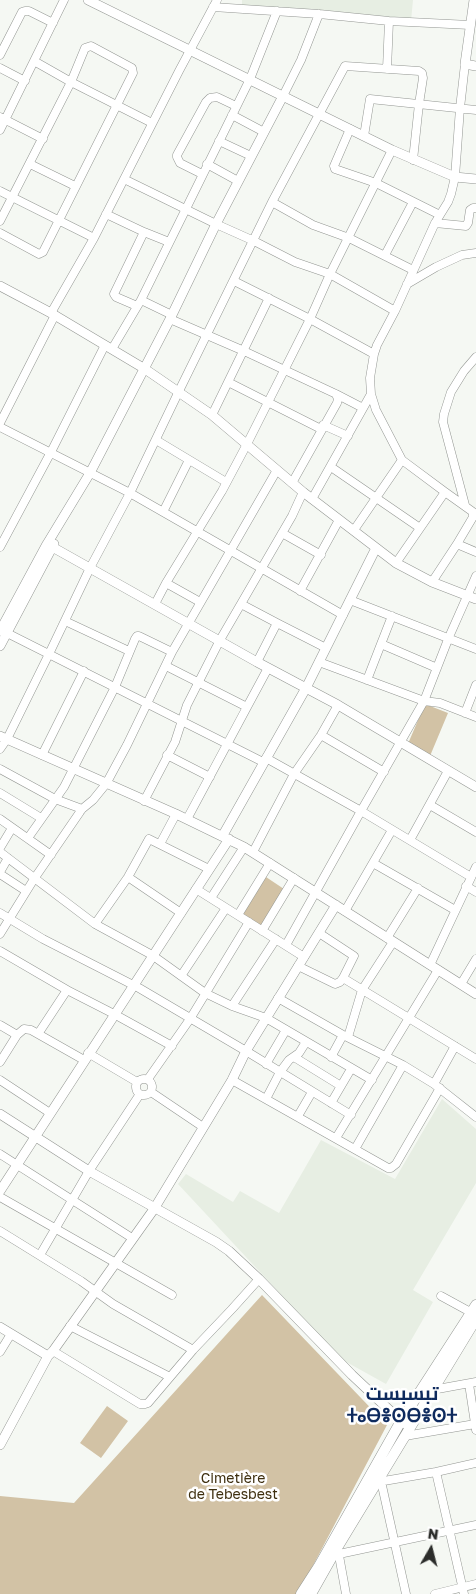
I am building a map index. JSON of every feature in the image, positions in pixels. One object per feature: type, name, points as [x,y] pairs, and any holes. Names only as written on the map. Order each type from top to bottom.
[{"type":"main road","points":[[301,1594],[475,1313]]},
{"type":"main road","points":[[311,1594],[405,1436],[406,1424],[432,1390],[475,1313]]},
{"type":"street","points":[[0,130],[3,118],[25,80],[64,0]]},
{"type":"street","points":[[88,0],[413,160],[455,177],[476,179]]},
{"type":"street","points":[[432,582],[457,544],[473,512],[402,460],[378,414],[371,394],[370,378],[374,354],[382,334],[435,223],[448,202],[455,177],[460,108],[474,0]]},
{"type":"street","points":[[343,615],[163,512],[0,425],[53,314],[215,4],[389,21],[470,25]]},
{"type":"street","points":[[0,55],[22,12],[29,11],[53,23]]},
{"type":"street","points":[[0,547],[108,347],[139,303],[250,79],[277,11]]},
{"type":"street","points":[[0,646],[4,632],[145,369],[238,180],[283,96],[301,60],[319,14]]},
{"type":"street","points":[[387,69],[389,21]]},
{"type":"street","points":[[0,221],[43,139],[71,82],[85,48],[90,46],[133,70],[41,254],[0,234]]},
{"type":"street","points":[[34,61],[152,123]]},
{"type":"street","points":[[465,64],[476,66]]},
{"type":"street","points":[[0,749],[3,738],[49,654],[90,568],[130,494],[272,202],[345,66],[419,71],[422,73],[424,78],[413,160]]},
{"type":"street","points":[[0,68],[25,80]]},
{"type":"street","points":[[202,174],[180,163],[178,155],[206,102],[210,98],[217,97],[236,106]]},
{"type":"street","points":[[364,136],[370,99],[476,110]]},
{"type":"street","points":[[232,115],[264,132]]},
{"type":"street","points":[[3,118],[43,139]]},
{"type":"street","points":[[350,129],[334,167],[376,183],[440,215]]},
{"type":"street","points":[[219,141],[251,156]]},
{"type":"street","points":[[155,604],[248,444],[392,150]]},
{"type":"street","points":[[30,164],[75,186]]},
{"type":"street","points":[[207,164],[238,180]]},
{"type":"street","points":[[124,179],[295,262],[330,274],[395,310]]},
{"type":"street","points":[[0,192],[94,238]]},
{"type":"street","points":[[272,202],[313,225],[349,238],[413,270]]},
{"type":"street","points":[[386,255],[413,202]]},
{"type":"street","points":[[435,223],[466,226],[470,210],[476,208]]},
{"type":"street","points":[[106,214],[169,242]]},
{"type":"street","points":[[144,232],[114,294],[116,297],[139,303],[171,317],[363,408]]},
{"type":"street","points":[[407,284],[436,267],[462,255],[476,253]]},
{"type":"street","points":[[234,281],[374,354]]},
{"type":"street","points":[[0,286],[53,314],[145,369],[212,414],[292,483],[396,563],[432,582],[476,599]]},
{"type":"street","points":[[212,414],[269,298]]},
{"type":"street","points":[[465,505],[443,422],[451,392],[464,371],[476,357]]},
{"type":"street","points":[[228,382],[268,403],[322,427],[348,436]]},
{"type":"street","points":[[292,483],[337,403],[336,394]]},
{"type":"street","points":[[312,499],[371,394]]},
{"type":"street","points":[[156,440],[226,482]]},
{"type":"street","points":[[163,512],[189,460]]},
{"type":"street","points":[[354,530],[402,460]]},
{"type":"street","points":[[331,467],[420,528]]},
{"type":"street","points":[[0,934],[26,891],[82,809],[93,800],[106,784],[172,652],[277,470]]},
{"type":"street","points":[[144,800],[175,742],[187,706],[220,640],[304,492]]},
{"type":"street","points":[[396,563],[445,492]]},
{"type":"street","points":[[300,591],[339,520]]},
{"type":"street","points":[[0,526],[9,530]]},
{"type":"street","points":[[282,533],[321,555]]},
{"type":"street","points":[[457,544],[476,552]]},
{"type":"street","points":[[50,545],[257,662],[338,705],[476,788]]},
{"type":"street","points":[[4,632],[3,619],[50,545]]},
{"type":"street","points":[[0,1191],[209,869],[264,760],[306,688],[376,548]]},
{"type":"street","points":[[286,945],[424,701],[476,576]]},
{"type":"street","points":[[166,583],[200,602]]},
{"type":"street","points":[[350,600],[476,649]]},
{"type":"street","points":[[241,604],[326,648]]},
{"type":"street","points":[[367,680],[392,616]]},
{"type":"street","points":[[65,621],[129,651]]},
{"type":"street","points":[[257,662],[277,623]]},
{"type":"street","points":[[4,632],[146,704],[294,774],[361,811],[471,877]]},
{"type":"street","points":[[28,838],[64,788],[114,687],[134,639],[139,636],[172,652]]},
{"type":"street","points":[[381,644],[437,668]]},
{"type":"street","points":[[319,662],[424,701],[440,703],[476,717]]},
{"type":"street","points":[[166,666],[246,707]]},
{"type":"street","points":[[187,819],[268,668]]},
{"type":"street","points":[[42,755],[84,671]]},
{"type":"street","points":[[465,713],[476,685]]},
{"type":"street","points":[[253,852],[294,774],[321,735],[338,705]]},
{"type":"street","points":[[321,735],[384,772]]},
{"type":"street","points":[[3,738],[226,837],[253,852],[476,994]]},
{"type":"street","points":[[167,755],[210,777]]},
{"type":"street","points":[[0,769],[56,799],[82,809]]},
{"type":"street","points":[[410,840],[448,772]]},
{"type":"street","points":[[0,793],[41,818]]},
{"type":"street","points":[[430,806],[476,832]]},
{"type":"street","points":[[160,844],[176,814]]},
{"type":"street","points":[[0,820],[52,855]]},
{"type":"street","points":[[0,848],[12,828]]},
{"type":"street","points":[[345,912],[392,830]]},
{"type":"street","points":[[94,924],[128,877],[149,839],[209,869]]},
{"type":"street","points":[[211,898],[244,847]]},
{"type":"street","points":[[0,852],[94,924],[152,956],[205,993],[232,1006],[266,1018],[372,1080]]},
{"type":"street","points":[[8,858],[0,873],[26,891]]},
{"type":"street","points":[[373,862],[455,910]]},
{"type":"street","points":[[238,915],[270,863]]},
{"type":"street","points":[[336,1138],[351,1116],[408,1018],[434,968],[455,910],[476,867]]},
{"type":"street","points":[[128,877],[181,913]]},
{"type":"street","points":[[262,930],[294,878]]},
{"type":"street","points":[[466,886],[476,892]]},
{"type":"street","points":[[196,888],[304,957]]},
{"type":"street","points":[[331,1057],[345,1036],[362,990],[418,888]]},
{"type":"street","points":[[1,1441],[50,1353],[154,1208],[232,1080],[246,1050],[336,905]]},
{"type":"street","points":[[181,976],[226,908]]},
{"type":"street","points":[[0,913],[43,939],[133,985],[246,1050],[351,1116]]},
{"type":"street","points":[[148,1079],[190,1019],[249,922]]},
{"type":"street","points":[[298,966],[335,984],[343,978],[354,956],[319,933]]},
{"type":"street","points":[[232,1006],[276,939]]},
{"type":"street","points":[[0,951],[67,990],[172,1046]]},
{"type":"street","points":[[461,984],[476,959]]},
{"type":"street","points":[[343,978],[476,1059]]},
{"type":"street","points":[[38,1034],[67,990]]},
{"type":"street","points":[[278,998],[345,1036],[403,1065],[437,1086],[476,1116]]},
{"type":"street","points":[[0,1025],[16,1036]]},
{"type":"street","points":[[0,1062],[16,1036],[24,1029],[31,1030],[137,1082]]},
{"type":"street","points":[[266,1064],[286,1030]]},
{"type":"street","points":[[266,1099],[280,1072],[289,1060],[300,1053],[306,1042]]},
{"type":"street","points":[[232,1080],[385,1167],[391,1168],[396,1164],[437,1086],[455,1046]]},
{"type":"street","points":[[294,1056],[341,1086]]},
{"type":"street","points":[[355,1150],[403,1065]]},
{"type":"street","points":[[330,1103],[351,1069]]},
{"type":"street","points":[[137,1082],[142,1079],[148,1079]]},
{"type":"street","points":[[148,1079],[152,1084],[151,1092]]},
{"type":"street","points":[[0,1080],[50,1113]]},
{"type":"street","points":[[137,1082],[136,1090],[140,1094],[146,1095],[151,1092]]},
{"type":"street","points":[[151,1092],[203,1127]]},
{"type":"street","points":[[298,1116],[312,1092]]},
{"type":"street","points":[[40,1256],[89,1171],[140,1094]]},
{"type":"street","points":[[0,1114],[89,1171],[222,1246],[259,1278],[344,1367],[406,1424]]},
{"type":"street","points":[[0,1154],[132,1238]]},
{"type":"street","points":[[0,1197],[172,1294]]},
{"type":"street","points":[[0,1231],[95,1290],[113,1304],[193,1350]]},
{"type":"street","points":[[0,1327],[143,1404],[148,1403],[193,1350],[259,1278]]},
{"type":"street","points":[[441,1296],[475,1313]]},
{"type":"street","points":[[70,1326],[170,1377]]},
{"type":"street","points":[[0,1352],[11,1334]]},
{"type":"street","points":[[405,1436],[475,1427],[473,1383],[432,1390]]},
{"type":"street","points":[[406,1594],[379,1482],[476,1463]]},
{"type":"street","points":[[436,1472],[464,1591]]},
{"type":"street","points":[[346,1594],[338,1551],[394,1542],[476,1525]]},
{"type":"street","points":[[435,1594],[464,1591],[476,1584]]},
{"type":"shaded area","points":[[242,0],[413,0],[411,21],[242,5]]},
{"type":"shaded area","points":[[442,1099],[476,1129],[476,1183],[413,1290],[433,1302],[386,1384],[341,1359],[178,1184],[186,1174],[233,1202],[240,1191],[279,1213],[321,1140],[395,1179]]},
{"type":"green space","points":[[425,704],[448,713],[430,756],[407,746]]},
{"type":"green space","points":[[266,877],[284,889],[261,927],[242,915]]},
{"type":"green space","name":"Cimetière de Tebesbest","points":[[262,1295],[387,1425],[298,1594],[0,1594],[0,1496],[74,1503]]},
{"type":"green space","points":[[107,1406],[128,1421],[101,1458],[80,1443]]},
{"type":"district","name":"تبسبست ⵜⴰⴱⴻⵙⴱⴻⵙⵜ","points":[[402,1405]]}]
